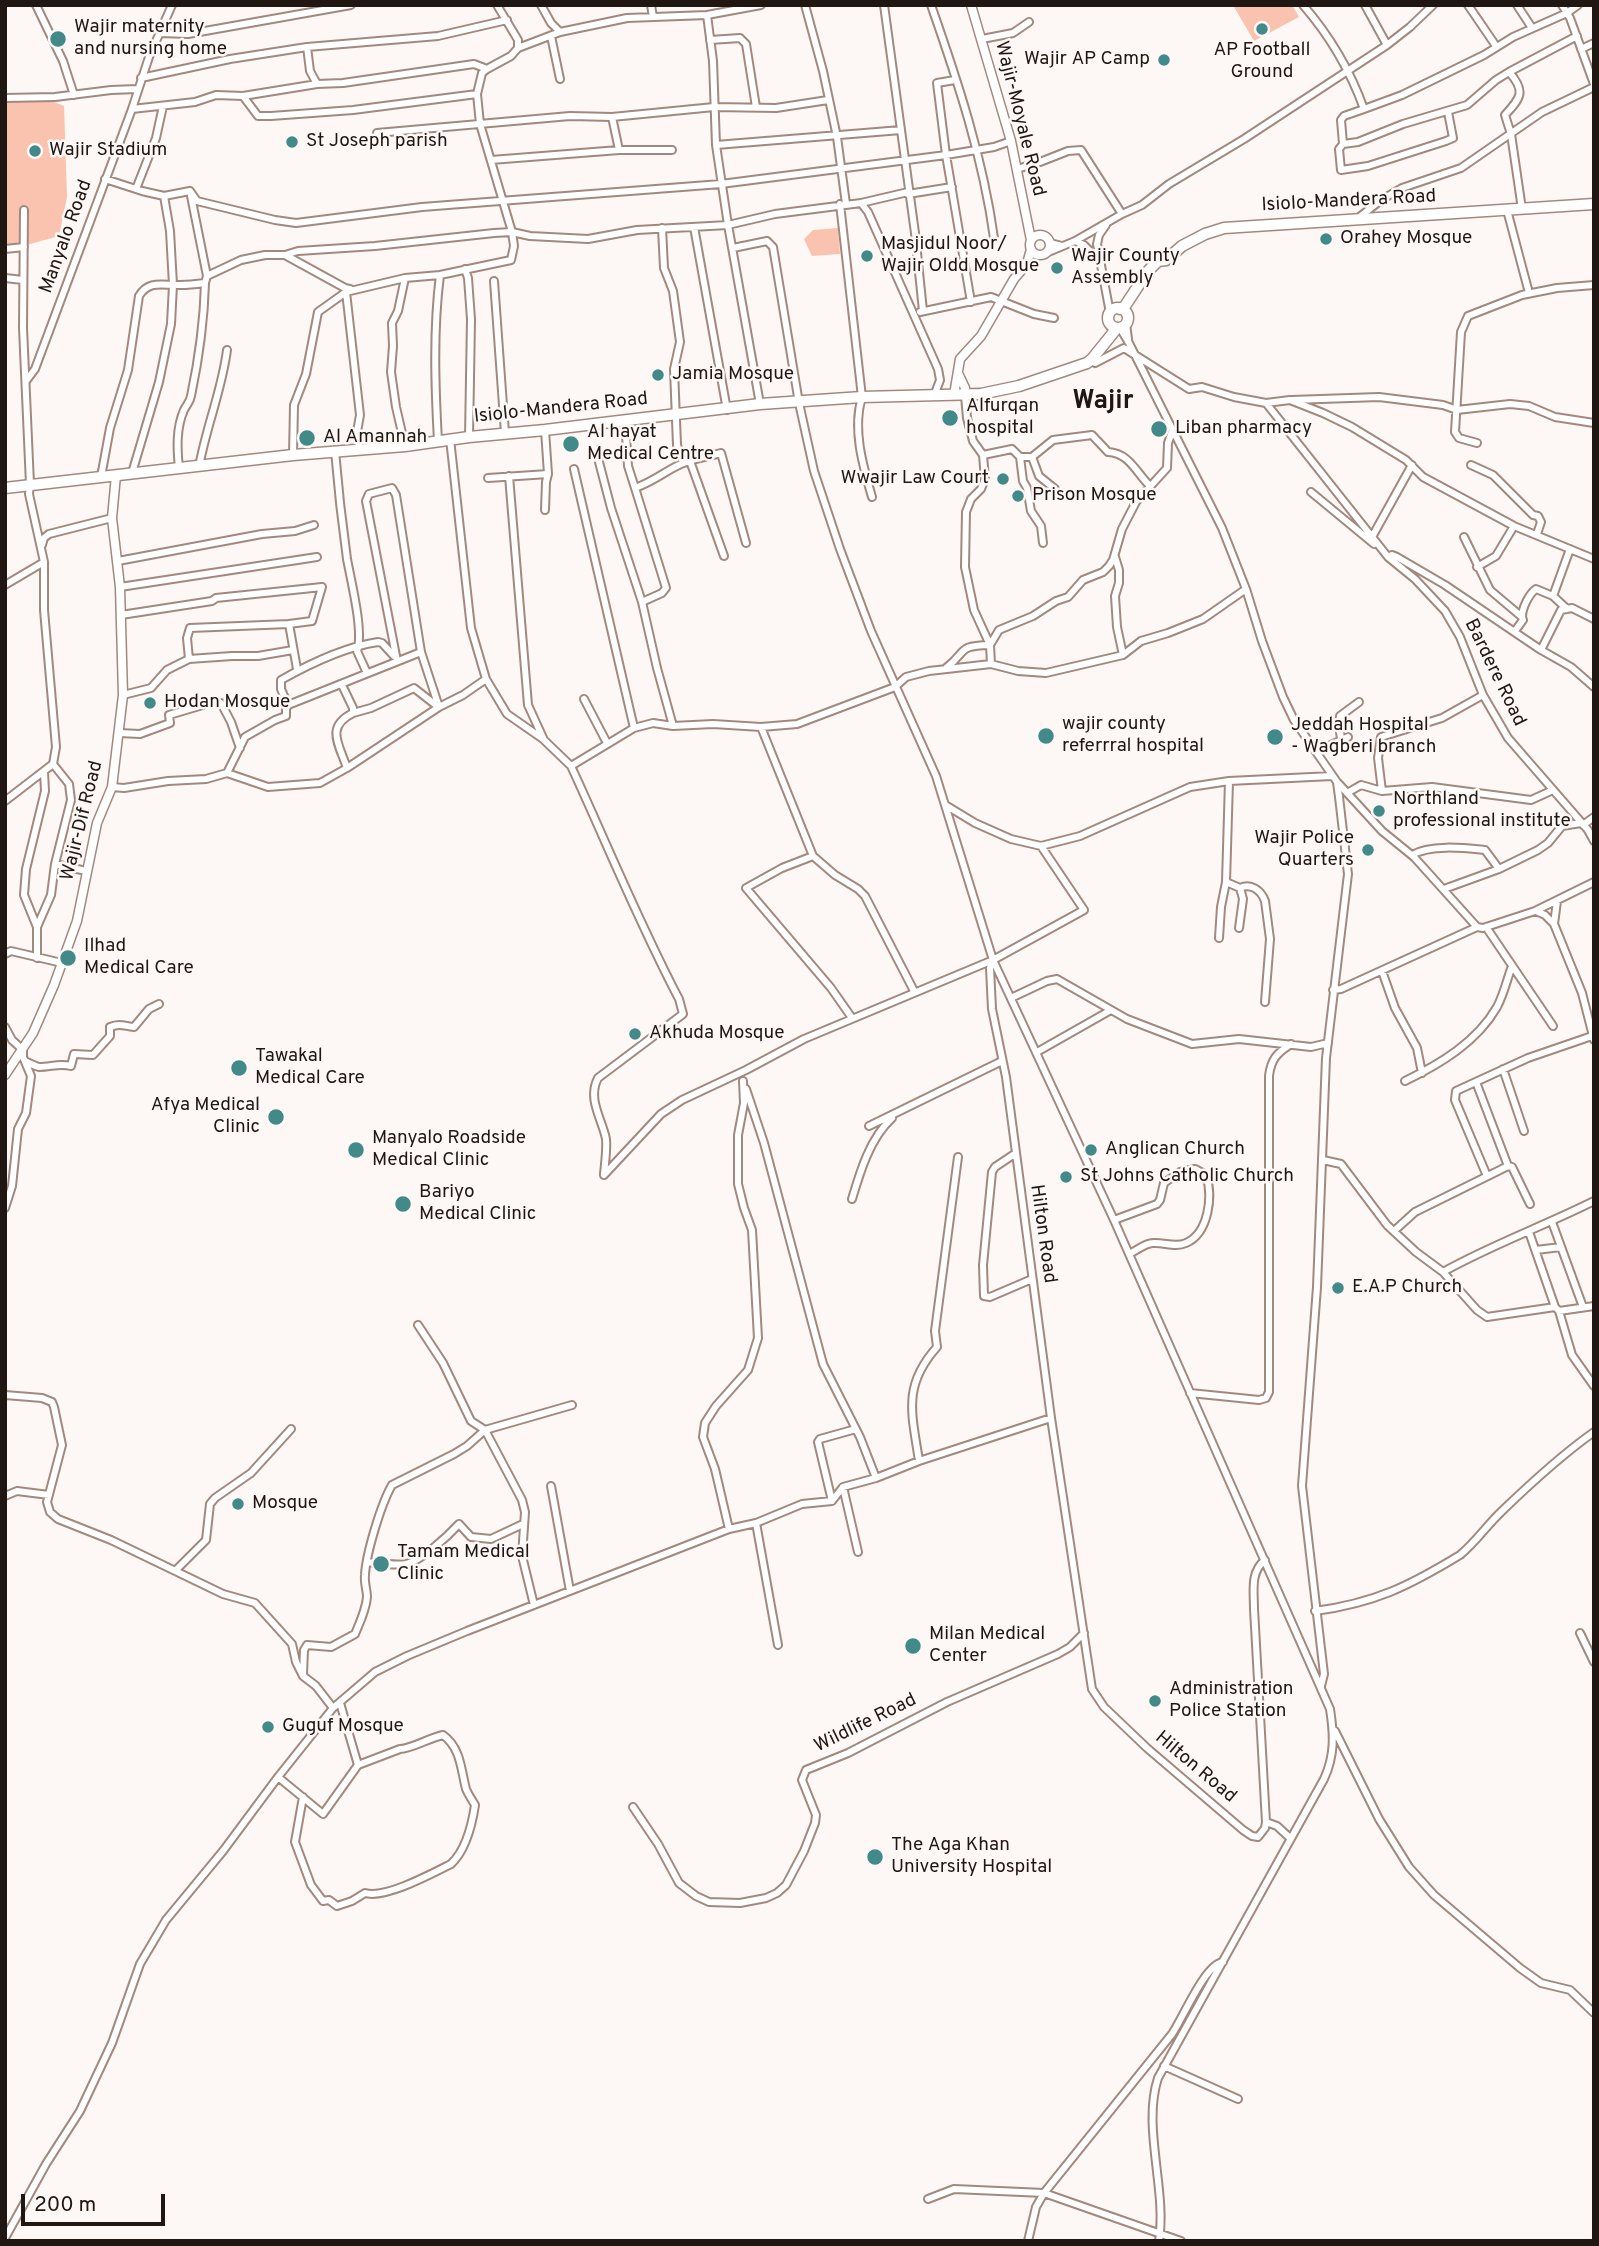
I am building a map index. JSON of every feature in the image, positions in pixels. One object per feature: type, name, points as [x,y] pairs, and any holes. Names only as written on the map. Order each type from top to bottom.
[{"type":"highway","name":"Isiolo-Mandera Road","points":[[5,488],[293,454],[405,446],[760,404],[862,397],[965,396],[1019,386],[1049,374],[1075,368],[1093,359],[1148,271],[1158,261],[1166,260],[1182,246],[1215,230],[1251,225],[1594,204]]},
{"type":"main road","name":"Wajir-Moyale Road","points":[[973,6],[1011,141],[1028,220],[1047,239]]},
{"type":"main road","points":[[954,395],[960,359],[981,336],[1027,264],[1031,245],[1028,220]]},
{"type":"main road","points":[[1027,264],[1043,254],[1047,239],[1037,236],[1031,245]]},
{"type":"main road","points":[[1031,245],[1043,254]]},
{"type":"main road","points":[[958,373],[965,388],[965,396]]},
{"type":"main road","name":"Wajir-Dif Road","points":[[7,1070],[23,1050],[41,1015],[62,962],[77,921],[97,823],[112,787],[123,695],[120,587],[112,518],[116,475]]},
{"type":"street","points":[[36,5],[63,61],[75,95]]},
{"type":"street","name":"Manyalo Road","points":[[25,383],[35,369],[132,109],[141,78],[172,5]]},
{"type":"street","points":[[160,33],[188,33],[351,5]]},
{"type":"street","points":[[497,5],[518,40],[518,48]]},
{"type":"street","points":[[541,5],[551,23],[560,32]]},
{"type":"street","points":[[651,5],[653,17]]},
{"type":"street","points":[[293,454],[294,405],[306,374],[318,312],[346,292],[405,278],[440,275],[511,260],[514,246],[512,232],[480,124],[477,94],[482,73],[511,56],[518,48],[560,32],[627,18],[707,15],[761,5]]},
{"type":"street","points":[[805,5],[837,136],[862,397],[859,406],[861,453],[872,497]]},
{"type":"street","points":[[884,5],[923,311]]},
{"type":"street","points":[[931,5],[977,150],[994,238]]},
{"type":"street","points":[[1303,5],[1320,24],[1348,69],[1364,109]]},
{"type":"street","points":[[1365,5],[1387,45]]},
{"type":"street","points":[[1043,254],[1075,241],[1142,205],[1169,184],[1244,139],[1387,45],[1433,5]]},
{"type":"street","points":[[1468,5],[1496,46]]},
{"type":"street","points":[[1517,5],[1532,28]]},
{"type":"street","points":[[1355,220],[1402,188],[1461,168],[1542,112],[1594,86],[1577,36],[1562,5]]},
{"type":"street","points":[[1448,112],[1453,138],[1368,166],[1341,170],[1339,149],[1343,144],[1343,116],[1402,95],[1532,28],[1567,13],[1578,5]]},
{"type":"street","points":[[707,15],[716,145],[760,404]]},
{"type":"street","points":[[141,78],[230,59],[307,47],[438,36],[507,20]]},
{"type":"street","points":[[982,39],[1013,33],[1029,22]]},
{"type":"street","points":[[551,36],[560,79]]},
{"type":"street","points":[[1343,144],[1358,142],[1403,124],[1467,105],[1496,80],[1577,36]]},
{"type":"street","points":[[710,40],[740,38],[746,44],[756,107]]},
{"type":"street","points":[[1581,49],[1594,43]]},
{"type":"street","points":[[307,47],[310,71],[317,84]]},
{"type":"street","points":[[132,109],[195,102],[216,95],[243,96],[474,64],[488,69]]},
{"type":"street","points":[[1509,72],[1516,80],[1521,94],[1505,115],[1511,134],[1522,209]]},
{"type":"street","points":[[956,80],[937,83],[946,155],[971,302]]},
{"type":"street","points":[[5,98],[137,89]]},
{"type":"street","points":[[243,96],[258,116],[271,116],[353,110],[477,94]]},
{"type":"street","points":[[377,133],[570,116],[612,117],[715,107],[776,108],[828,100]]},
{"type":"street","points":[[136,189],[156,138],[163,106]]},
{"type":"street","points":[[612,117],[619,150]]},
{"type":"street","points":[[716,145],[901,130]]},
{"type":"street","points":[[190,191],[197,201],[296,223],[422,207],[722,184],[946,155],[1011,141]]},
{"type":"street","points":[[492,160],[619,150],[672,150]]},
{"type":"street","points":[[1017,169],[1068,151],[1081,150],[1122,214]]},
{"type":"street","points":[[105,179],[164,196],[190,191]]},
{"type":"street","points":[[101,477],[110,428],[128,370],[139,296],[144,288],[151,285],[173,285],[206,279],[241,260],[298,251],[512,232],[530,236],[588,239],[662,228],[728,225],[775,214],[952,187]]},
{"type":"street","points":[[179,468],[178,434],[184,409],[190,401],[198,363],[206,279],[190,191]]},
{"type":"street","points":[[132,473],[166,355],[171,324],[173,285],[170,231],[164,196]]},
{"type":"street","points":[[861,203],[868,212],[938,369],[940,380],[934,396]]},
{"type":"street","points":[[5,801],[53,764],[55,747],[44,610],[44,562],[30,507],[25,383],[24,210]]},
{"type":"street","points":[[1507,210],[1529,293]]},
{"type":"street","points":[[1107,223],[1097,244],[1098,260],[1107,292],[1129,343],[1222,528],[1247,589],[1262,641],[1294,720],[1335,779],[1382,831],[1412,855],[1477,927]]},
{"type":"street","points":[[694,227],[727,410]]},
{"type":"street","points":[[662,228],[664,268],[673,291],[680,342],[674,366],[677,445],[724,556]]},
{"type":"street","points":[[1047,239],[1062,246]]},
{"type":"street","points":[[733,248],[767,241],[773,247],[799,403],[814,471],[871,631],[947,806],[993,960],[1114,1220],[1330,1709],[1334,1742],[1330,1765],[1316,1795],[1158,2078],[1153,2100],[1159,2238]]},
{"type":"street","points":[[1075,241],[1084,245],[1098,260]]},
{"type":"street","points":[[5,248],[23,247]]},
{"type":"street","points":[[285,255],[345,288],[360,289]]},
{"type":"street","points":[[465,269],[471,319],[469,437]]},
{"type":"street","points":[[438,441],[435,382],[440,275]]},
{"type":"street","points":[[5,278],[23,280]]},
{"type":"street","points":[[405,278],[398,311],[392,323],[391,372],[405,446]]},
{"type":"street","points":[[494,281],[505,433]]},
{"type":"street","points":[[1477,443],[1456,436],[1461,327],[1468,316],[1529,293],[1594,285]]},
{"type":"street","points":[[346,292],[360,415],[357,432],[360,451]]},
{"type":"street","points":[[914,313],[991,298],[1034,314],[1054,318]]},
{"type":"street","points":[[1093,359],[1095,363],[1124,348],[1189,389],[1202,387],[1266,403],[1358,396],[1443,405],[1457,410],[1510,404],[1529,406],[1555,417],[1594,423]]},
{"type":"street","points":[[199,467],[203,442],[224,372],[227,350]]},
{"type":"street","points":[[965,396],[973,441],[983,455],[985,479],[981,489],[971,499],[966,512],[965,567],[974,610],[990,645],[991,664]]},
{"type":"street","points":[[1290,400],[1352,427],[1412,465],[1423,477],[1514,526],[1594,559]]},
{"type":"street","points":[[1266,403],[1387,557]]},
{"type":"street","points":[[625,420],[628,466],[666,588],[662,593],[642,602]]},
{"type":"street","points":[[990,645],[999,630],[1068,597],[1083,580],[1103,572],[1113,560],[1122,529],[1131,511],[1149,485],[1167,468],[1168,443],[1173,429]]},
{"type":"street","points":[[545,430],[548,474],[545,482],[545,510]]},
{"type":"street","points":[[983,455],[1012,449],[1020,457],[1032,457],[1053,440],[1092,435],[1108,452],[1126,456],[1135,471],[1149,485]]},
{"type":"street","points":[[450,439],[471,628],[486,679],[507,714],[544,740],[570,766],[683,1014],[598,1078],[594,1101],[606,1141],[604,1175],[661,1114],[682,1100],[804,1039],[993,960],[1084,910],[1041,846]]},
{"type":"street","points":[[335,451],[359,646],[357,651],[367,673]]},
{"type":"street","points":[[635,488],[656,480],[686,462],[720,453],[746,543]]},
{"type":"street","points":[[1020,457],[1019,466],[1031,511],[1041,526],[1043,543]]},
{"type":"street","points":[[1032,457],[1040,476],[1055,489]]},
{"type":"street","points":[[599,462],[642,602],[673,726]]},
{"type":"street","points":[[1372,537],[1412,465]]},
{"type":"street","points":[[1471,465],[1493,475],[1533,515],[1538,516],[1541,522],[1537,534]]},
{"type":"street","points":[[574,469],[634,728]]},
{"type":"street","points":[[488,478],[548,474]]},
{"type":"street","points":[[509,476],[528,705],[544,740]]},
{"type":"street","points":[[397,661],[366,501],[369,494],[392,488],[396,492],[421,652],[439,707]]},
{"type":"street","points":[[1311,492],[1387,557]]},
{"type":"street","points":[[41,547],[44,538],[49,534],[112,518]]},
{"type":"street","points":[[118,561],[262,534],[295,531],[314,525]]},
{"type":"street","points":[[1477,567],[1496,556],[1514,526]]},
{"type":"street","points":[[1464,537],[1490,590],[1522,617]]},
{"type":"street","points":[[1553,596],[1570,549]]},
{"type":"street","points":[[1114,555],[1119,570],[1115,596],[1117,627],[1123,655]]},
{"type":"street","points":[[1387,557],[1392,555],[1429,575],[1571,667],[1593,686]]},
{"type":"street","points":[[120,587],[317,557]]},
{"type":"street","name":"Bardere Road","points":[[1387,557],[1415,579],[1450,619],[1483,695],[1512,744],[1594,841]]},
{"type":"street","points":[[5,584],[44,562]]},
{"type":"street","points":[[121,614],[212,601],[216,598],[322,587],[312,621],[190,628],[187,638],[189,659]]},
{"type":"street","points":[[570,766],[634,728],[653,723],[673,726],[713,724],[761,727],[797,723],[895,687],[906,677],[991,664],[1018,671],[1046,673],[1123,655],[1141,641],[1203,619],[1247,589]]},
{"type":"street","points":[[1515,631],[1523,620],[1522,611],[1534,590],[1553,596],[1567,609]]},
{"type":"street","points":[[1541,650],[1561,610],[1572,608],[1594,619]]},
{"type":"street","points":[[289,624],[298,670]]},
{"type":"street","points":[[227,773],[245,737],[286,716],[288,705],[281,689],[281,680],[346,649],[378,642],[382,643],[397,661]]},
{"type":"street","points":[[945,669],[968,645],[990,645]]},
{"type":"street","points":[[123,695],[151,688],[167,670],[189,659],[258,656],[293,650]]},
{"type":"street","points":[[288,705],[421,652]]},
{"type":"street","points":[[112,787],[206,779],[227,773],[261,786],[320,783],[348,768],[486,679]]},
{"type":"street","points":[[342,685],[353,713]]},
{"type":"street","points":[[348,768],[336,729],[340,720],[414,688],[439,707]]},
{"type":"street","points":[[1382,791],[1378,758],[1381,737],[1442,718],[1483,695]]},
{"type":"street","points":[[584,699],[607,743]]},
{"type":"street","points":[[1315,752],[1345,738],[1339,724],[1340,716],[1359,702]]},
{"type":"street","points":[[119,733],[140,734],[170,723],[169,715],[206,704],[220,703],[231,722],[240,748]]},
{"type":"street","points":[[761,727],[813,856],[865,896],[914,991]]},
{"type":"street","points":[[37,927],[48,903],[71,800],[69,784],[53,764]]},
{"type":"street","points":[[37,958],[37,927],[24,895],[26,869],[46,791],[44,772]]},
{"type":"street","points":[[947,806],[975,823],[1011,839],[1041,846],[1080,836],[1189,787],[1229,781],[1335,779]]},
{"type":"street","points":[[1321,1686],[1324,1674],[1302,1486],[1315,1315],[1326,1058],[1348,874],[1335,779]]},
{"type":"street","points":[[1219,938],[1226,882],[1229,781]]},
{"type":"street","points":[[1348,793],[1361,785],[1382,791],[1432,787],[1531,800],[1553,790]]},
{"type":"street","points":[[1444,889],[1499,869],[1544,847],[1562,826],[1582,824],[1594,817]]},
{"type":"street","points":[[1412,855],[1425,849],[1485,850],[1499,869]]},
{"type":"street","points":[[813,856],[782,868],[746,888],[831,988],[852,1018]]},
{"type":"street","points":[[55,864],[86,871]]},
{"type":"street","points":[[1226,882],[1240,888],[1254,888],[1265,901],[1270,939],[1265,1002]]},
{"type":"street","points":[[1333,990],[1341,989],[1477,927],[1486,927],[1536,911],[1594,882]]},
{"type":"street","points":[[1239,928],[1243,899],[1240,888]]},
{"type":"street","points":[[1554,924],[1557,901]]},
{"type":"street","points":[[1487,1176],[1455,1094],[1459,1088],[1503,1069],[1593,1038],[1582,993],[1554,924],[1536,911]]},
{"type":"street","points":[[1486,927],[1553,1026]]},
{"type":"street","points":[[5,954],[11,951],[62,962]]},
{"type":"street","name":"Hilton Road","points":[[993,960],[990,968],[992,1009],[1016,1153],[1051,1418],[1092,1689],[1104,1707],[1147,1748],[1243,1830],[1258,1837],[1266,1822]]},
{"type":"street","points":[[1405,1080],[1449,1057],[1483,1025],[1497,1007],[1512,966]]},
{"type":"street","points":[[1382,971],[1395,1007],[1418,1052],[1422,1073]]},
{"type":"street","points":[[1011,998],[1057,979],[1111,1010],[1160,1033],[1192,1044],[1239,1039],[1311,1047],[1328,1043]]},
{"type":"street","points":[[5,1027],[12,1040],[23,1050],[23,1058],[27,1062],[39,1067],[60,1063],[71,1066],[74,1054],[93,1055],[110,1036],[110,1027],[117,1024],[134,1027],[149,1009],[159,1004]]},
{"type":"street","points":[[1037,1052],[1111,1010]]},
{"type":"street","points":[[1190,1393],[1259,1400],[1266,1398],[1269,1392],[1269,1076],[1273,1059],[1291,1045]]},
{"type":"street","points":[[1311,1047],[1326,1058]]},
{"type":"street","points":[[869,1126],[1002,1061]]},
{"type":"street","points":[[5,1208],[12,1186],[18,1129],[26,1113],[29,1094],[31,1076],[27,1062]]},
{"type":"street","points":[[1503,1069],[1524,1131]]},
{"type":"street","points":[[729,1529],[715,1469],[703,1437],[705,1423],[716,1406],[748,1370],[758,1338],[753,1239],[738,1184],[738,1135],[746,1070]]},
{"type":"street","points":[[743,1081],[767,1156],[823,1364],[856,1429],[876,1478]]},
{"type":"street","points":[[1476,1082],[1508,1166],[1530,1204]]},
{"type":"street","points":[[852,1199],[874,1141],[898,1112]]},
{"type":"street","points":[[1016,1153],[992,1172],[985,1240],[984,1296],[990,1297],[1032,1279]]},
{"type":"street","points":[[919,1461],[912,1395],[925,1361],[937,1347],[935,1331],[958,1157]]},
{"type":"street","points":[[1323,1160],[1341,1164],[1394,1231],[1443,1272],[1477,1310],[1487,1317],[1594,1306]]},
{"type":"street","points":[[1394,1231],[1415,1212],[1508,1166]]},
{"type":"street","points":[[1114,1220],[1157,1205],[1164,1183],[1174,1176],[1195,1169],[1206,1175],[1210,1195],[1208,1209],[1206,1218],[1193,1239],[1180,1245],[1153,1242],[1129,1254]]},
{"type":"street","points":[[1443,1272],[1594,1201]]},
{"type":"street","points":[[1552,1222],[1583,1307]]},
{"type":"street","points":[[1529,1232],[1573,1355],[1594,1386]]},
{"type":"street","points":[[1536,1250],[1561,1247]]},
{"type":"street","points":[[418,1325],[443,1363],[471,1421],[485,1430],[522,1500],[522,1556],[534,1605]]},
{"type":"street","points":[[5,1395],[42,1398],[52,1402],[62,1445],[49,1494],[47,1507],[50,1512],[58,1519],[111,1539],[223,1594],[255,1603],[292,1644],[303,1676],[316,1686],[333,1708]]},
{"type":"street","points":[[303,1676],[304,1650],[307,1645],[331,1647],[355,1634],[366,1605],[367,1562],[378,1521],[392,1485],[454,1454],[485,1430],[572,1405]]},
{"type":"street","points":[[5,2238],[46,2164],[80,2111],[113,2043],[140,1964],[166,1920],[333,1708],[375,1672],[467,1631],[729,1529],[756,1523],[802,1504],[832,1501],[843,1487],[1051,1418]]},
{"type":"street","points":[[175,1571],[206,1540],[210,1504],[251,1473],[291,1429]]},
{"type":"street","points":[[832,1501],[818,1442],[820,1439],[856,1429]]},
{"type":"street","points":[[1315,1611],[1360,1604],[1384,1596],[1460,1555],[1499,1513],[1562,1455],[1594,1432]]},
{"type":"street","points":[[551,1486],[570,1591]]},
{"type":"street","points":[[843,1487],[858,1552]]},
{"type":"street","points":[[5,1496],[17,1491],[49,1494]]},
{"type":"street","points":[[756,1523],[778,1645]]},
{"type":"street","points":[[367,1562],[412,1562],[459,1524],[471,1537],[491,1539],[523,1524]]},
{"type":"street","points":[[1265,1560],[1257,1566],[1254,1574],[1254,1609],[1266,1822],[1278,1826],[1290,1838]]},
{"type":"street","name":"Wildlife Road","points":[[633,1807],[658,1844],[679,1883],[696,1896],[709,1902],[740,1903],[766,1898],[786,1885],[815,1823],[816,1815],[802,1780],[806,1770],[947,1702],[1058,1654],[1084,1633]]},
{"type":"street","points":[[1580,1633],[1594,1662]]},
{"type":"street","points":[[340,1703],[358,1765]]},
{"type":"street","points":[[1332,1726],[1379,1819],[1409,1867],[1434,1895],[1520,1968],[1541,1983],[1577,1994],[1594,2013]]},
{"type":"street","points":[[278,1777],[303,1797],[323,1814],[358,1765],[443,1735],[458,1754],[467,1790],[475,1804],[470,1831],[457,1859],[446,1867],[386,1893],[365,1893],[337,1906],[329,1900],[323,1901],[312,1885],[295,1842],[303,1797]]},
{"type":"street","points":[[1028,2241],[1036,2207],[1044,2193],[1177,2027],[1208,1971],[1216,1963],[1223,1962]]},
{"type":"street","points":[[1164,2066],[1238,2099]]},
{"type":"street","points":[[928,2199],[954,2189],[1044,2193],[1159,2238],[1181,2241]]},
{"type":"shaded area","name":"AP Football Ground","points":[[1233,5],[1292,5],[1299,17],[1254,41]]},
{"type":"shaded area","name":"Wajir Stadium","points":[[5,97],[42,97],[64,106],[67,197],[59,236],[5,251]]},
{"type":"shaded area","points":[[838,228],[840,254],[812,256],[804,239],[813,230]]},
{"type":"place","name":"AP Football Ground","points":[[1262,29]]},
{"type":"place","name":"Wajir maternity and nursing home","points":[[58,39]]},
{"type":"place","name":"Wajir AP Camp","points":[[1164,60]]},
{"type":"place","name":"St Joseph parish","points":[[292,142]]},
{"type":"place","name":"Wajir Stadium","points":[[35,151]]},
{"type":"place","name":"Orahey Mosque","points":[[1326,239]]},
{"type":"place","name":"Masjidul Noor/ Wajir Oldd Mosque","points":[[867,256]]},
{"type":"place","name":"Wajir County Assembly","points":[[1057,268]]},
{"type":"place","name":"Jamia Mosque","points":[[658,375]]},
{"type":"place","name":"Alfurqan hospital","points":[[950,418]]},
{"type":"place","name":"Liban pharmacy","points":[[1159,429]]},
{"type":"place","name":"Al Amannah","points":[[307,438]]},
{"type":"place","name":"Al hayat Medical Centre","points":[[571,444]]},
{"type":"place","name":"Wwajir Law Court","points":[[1003,479]]},
{"type":"place","name":"Prison Mosque","points":[[1018,496]]},
{"type":"place","name":"Hodan Mosque","points":[[150,703]]},
{"type":"place","name":"wajir county referrral hospital","points":[[1046,736]]},
{"type":"place","name":"Jeddah Hospital - Wagberi branch","points":[[1275,737]]},
{"type":"place","name":"Northland professional institute","points":[[1379,811]]},
{"type":"place","name":"Wajir Police Quarters","points":[[1368,850]]},
{"type":"place","name":"Ilhad Medical Care","points":[[68,958]]},
{"type":"place","name":"Akhuda Mosque","points":[[635,1034]]},
{"type":"place","name":"Tawakal Medical Care","points":[[239,1068]]},
{"type":"place","name":"Afya Medical Clinic","points":[[276,1117]]},
{"type":"place","name":"Manyalo Roadside Medical Clinic","points":[[356,1150]]},
{"type":"place","name":"Anglican Church","points":[[1091,1150]]},
{"type":"place","name":"St Johns Catholic Church","points":[[1066,1177]]},
{"type":"place","name":"Bariyo Medical Clinic","points":[[403,1204]]},
{"type":"place","name":"E.A.P Church","points":[[1338,1288]]},
{"type":"place","name":"Mosque","points":[[238,1504]]},
{"type":"place","name":"Tamam Medical Clinic","points":[[381,1564]]},
{"type":"place","name":"Milan Medical Center","points":[[913,1646]]},
{"type":"place","name":"Administration Police Station","points":[[1155,1701]]},
{"type":"place","name":"Guguf Mosque","points":[[268,1727]]},
{"type":"place","name":"The Aga Khan University Hospital","points":[[875,1857]]},
{"type":"district","name":"Wajir","points":[[1103,403]]}]
